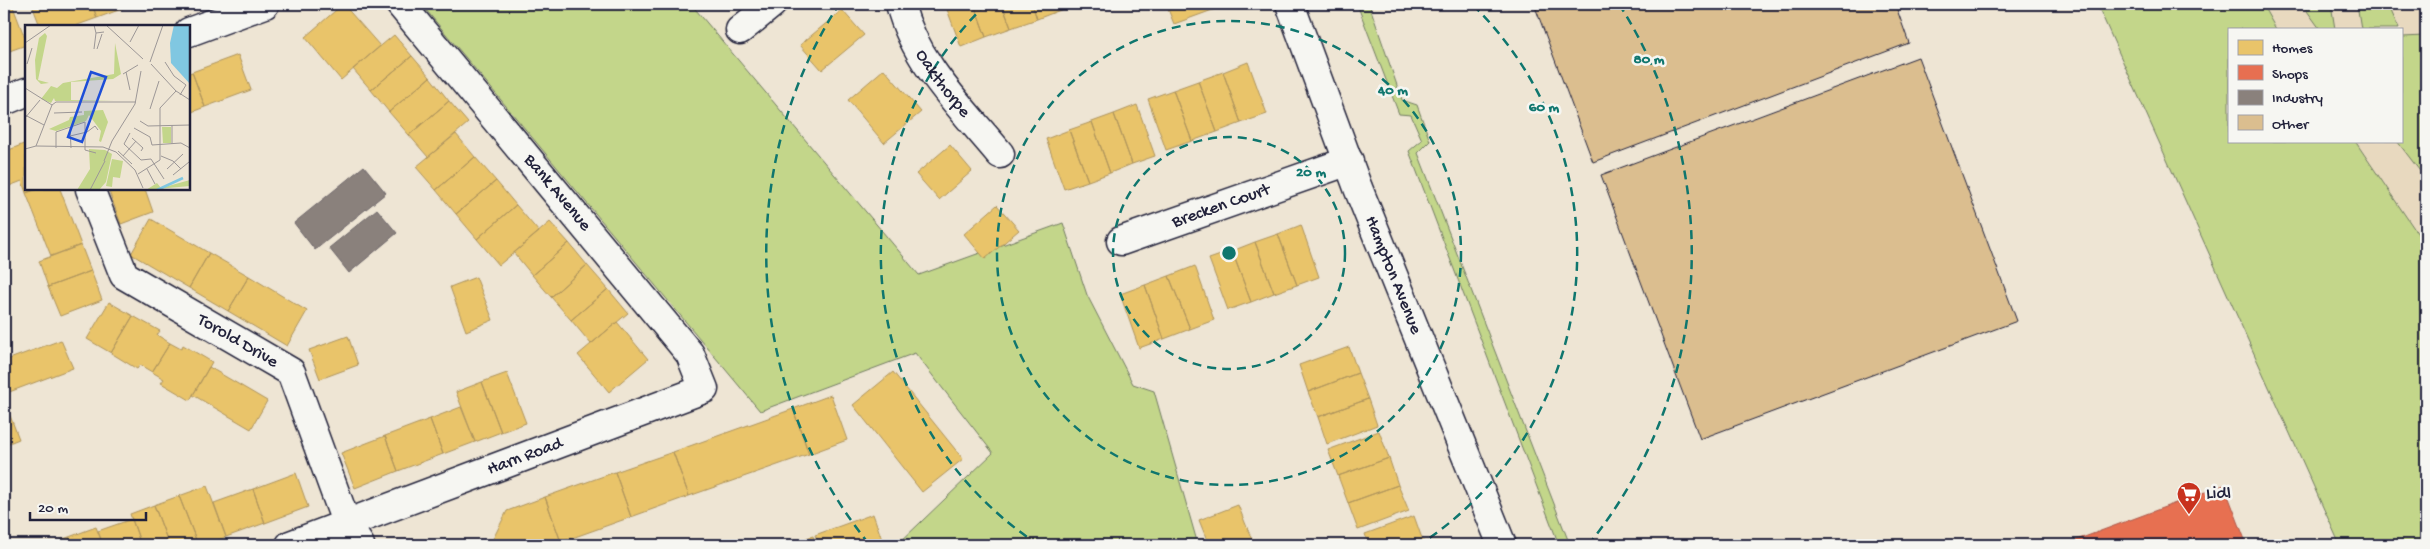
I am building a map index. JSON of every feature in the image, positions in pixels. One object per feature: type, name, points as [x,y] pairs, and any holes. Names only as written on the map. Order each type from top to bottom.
[{"type":"street","points":[[190,32],[265,4]]},
{"type":"street","name":"Bank Avenue","points":[[400,4],[690,354],[704,390]]},
{"type":"street","points":[[740,30],[772,4]]},
{"type":"street","name":"Oakthorpe","points":[[900,4],[906,28],[934,75],[1000,154]]},
{"type":"street","name":"Hampton Avenue","points":[[1290,4],[1349,161],[1502,545]]},
{"type":"street","points":[[4,101],[25,92]]},
{"type":"street","name":"Brecken Court","points":[[1121,241],[1349,161]]},
{"type":"street","name":"Torold Drive","points":[[90,190],[124,275],[291,372],[353,535]]},
{"type":"street","name":"Harn Road","points":[[290,545],[353,535],[704,390]]},
{"type":"shaded area","points":[[2262,4],[2426,4],[2426,246],[2356,142],[2402,142],[2402,28],[2275,28]]},
{"type":"green space","points":[[421,4],[691,4],[919,275],[1063,223],[1087,295],[1133,384],[1154,391],[1198,545],[897,545],[993,453],[915,353],[760,411]]},
{"type":"green space","points":[[1357,4],[1369,4],[1402,100],[1417,105],[1430,141],[1418,153],[1570,545],[1559,545],[1409,151],[1422,140],[1411,115],[1399,114]]},
{"type":"green space","points":[[2097,4],[2262,4],[2275,28],[2228,28],[2228,142],[2356,142],[2426,246],[2426,545],[2340,545]]},
{"type":"green space","points":[[2302,4],[2331,4],[2335,28],[2319,28]]},
{"type":"green space","points":[[2357,4],[2388,4],[2399,28],[2361,28]]},
{"type":"green space","points":[[2402,35],[2403,37],[2424,36],[2426,48],[2426,179],[2398,142],[2402,142]]},
{"type":"building: Homes","points":[[4,4],[12,4],[25,38],[25,45],[4,53]]},
{"type":"building: Homes","points":[[92,4],[97,18],[78,25],[40,25],[32,5]]},
{"type":"building: Homes","points":[[92,4],[135,4],[97,18]]},
{"type":"building: Homes","points":[[343,4],[380,46],[341,80],[305,37]]},
{"type":"building: Homes","points":[[945,4],[974,4],[986,37],[961,47]]},
{"type":"building: Homes","points":[[974,4],[1002,4],[1011,28],[986,37]]},
{"type":"building: Homes","points":[[1002,4],[1032,4],[1037,19],[1011,28]]},
{"type":"building: Homes","points":[[1032,4],[1061,4],[1063,9],[1037,19]]},
{"type":"building: Homes","points":[[1061,4],[1079,4],[1063,9]]},
{"type":"building: Homes","points":[[1166,4],[1229,4],[1174,24]]},
{"type":"building: Homes","points":[[842,10],[864,35],[822,70],[800,45]]},
{"type":"building: Homes","points":[[394,35],[412,56],[371,90],[353,69]]},
{"type":"building: Homes","points":[[238,55],[251,90],[205,107],[192,72]]},
{"type":"building: Homes","points":[[412,56],[430,77],[389,112],[371,90]]},
{"type":"building: Homes","points":[[1248,62],[1267,114],[1241,123],[1223,72]]},
{"type":"building: Homes","points":[[884,69],[921,112],[884,143],[848,100]]},
{"type":"building: Homes","points":[[192,72],[205,107],[190,113],[190,73]]},
{"type":"building: Homes","points":[[1223,72],[1241,123],[1217,132],[1198,81]]},
{"type":"building: Homes","points":[[430,77],[449,101],[409,135],[389,112]]},
{"type":"building: Homes","points":[[1198,81],[1217,132],[1192,141],[1173,90]]},
{"type":"building: Homes","points":[[1173,90],[1192,141],[1166,150],[1148,99]]},
{"type":"building: Homes","points":[[449,101],[468,123],[428,157],[409,135]]},
{"type":"building: Homes","points":[[1137,105],[1155,156],[1132,164],[1114,114]]},
{"type":"building: Homes","points":[[1114,114],[1132,164],[1110,173],[1092,122]]},
{"type":"building: Homes","points":[[1092,122],[1110,173],[1088,181],[1069,130]]},
{"type":"building: Homes","points":[[1069,130],[1088,181],[1064,189],[1046,139]]},
{"type":"building: Homes","points":[[456,134],[475,157],[436,190],[416,167]]},
{"type":"building: Homes","points":[[25,143],[25,190],[22,181],[4,188],[4,152]]},
{"type":"building: Homes","points":[[950,145],[972,171],[939,200],[916,174]]},
{"type":"building: Homes","points":[[475,157],[496,181],[456,214],[436,190]]},
{"type":"building: Homes","points":[[496,181],[516,205],[477,239],[456,214]]},
{"type":"building: Homes","points":[[34,190],[60,190],[81,245],[51,256],[26,193]]},
{"type":"building: Homes","points":[[108,190],[145,190],[153,212],[121,224]]},
{"type":"building: Homes","points":[[516,205],[539,232],[499,265],[477,239]]},
{"type":"building: Homes","points":[[997,205],[1019,230],[985,259],[964,234]]},
{"type":"building: Homes","points":[[151,219],[209,253],[189,288],[131,254]]},
{"type":"building: Homes","points":[[550,222],[569,243],[532,275],[514,253]]},
{"type":"building: Homes","points":[[1301,225],[1319,277],[1297,285],[1278,234]]},
{"type":"building: Homes","points":[[1278,234],[1297,285],[1274,293],[1255,242]]},
{"type":"building: Homes","points":[[1255,242],[1274,293],[1251,302],[1232,251]]},
{"type":"building: Homes","points":[[569,243],[587,265],[551,297],[532,275]]},
{"type":"building: Homes","points":[[81,245],[91,271],[48,287],[39,261]]},
{"type":"building: Homes","points":[[1232,251],[1251,302],[1228,310],[1209,259]]},
{"type":"building: Homes","points":[[209,253],[249,276],[228,311],[189,288]]},
{"type":"building: Homes","points":[[587,265],[608,289],[571,320],[551,297]]},
{"type":"building: Homes","points":[[1195,266],[1214,320],[1190,329],[1169,276]]},
{"type":"building: Homes","points":[[91,271],[102,300],[60,316],[48,287]]},
{"type":"building: Homes","points":[[249,276],[307,311],[287,346],[228,311]]},
{"type":"building: Homes","points":[[1169,276],[1190,329],[1164,339],[1145,285]]},
{"type":"building: Homes","points":[[476,277],[493,320],[466,331],[450,287]]},
{"type":"building: Homes","points":[[1145,285],[1164,339],[1139,348],[1120,294]]},
{"type":"building: Homes","points":[[608,289],[628,313],[591,344],[571,320]]},
{"type":"building: Homes","points":[[109,302],[133,316],[111,353],[87,339]]},
{"type":"building: Homes","points":[[133,316],[160,331],[157,335],[170,343],[152,372],[140,365],[137,369],[111,353]]},
{"type":"building: Homes","points":[[617,322],[648,359],[609,392],[578,355]]},
{"type":"building: Homes","points":[[348,336],[358,365],[320,379],[309,350]]},
{"type":"building: Homes","points":[[61,340],[73,368],[4,394],[4,361]]},
{"type":"building: Homes","points":[[170,343],[181,349],[183,345],[212,362],[190,400],[161,383],[164,379],[152,372]]},
{"type":"building: Homes","points":[[1349,347],[1358,373],[1308,392],[1299,365]]},
{"type":"building: Homes","points":[[209,367],[267,401],[251,429],[193,395]]},
{"type":"building: Homes","points":[[893,372],[963,459],[922,492],[853,405]]},
{"type":"building: Homes","points":[[507,373],[526,423],[501,432],[482,382]]},
{"type":"building: Homes","points":[[1358,373],[1368,399],[1318,417],[1308,392]]},
{"type":"building: Homes","points":[[482,382],[501,432],[475,442],[456,392]]},
{"type":"building: Homes","points":[[831,395],[847,440],[809,454],[793,409]]},
{"type":"building: Homes","points":[[1368,399],[1377,425],[1327,444],[1318,417]]},
{"type":"building: Homes","points":[[4,400],[19,439],[4,445]]},
{"type":"building: Homes","points":[[461,407],[475,442],[443,454],[430,419]]},
{"type":"building: Homes","points":[[793,409],[809,454],[689,496],[673,452]]},
{"type":"building: Homes","points":[[430,419],[443,454],[398,471],[385,436]]},
{"type":"building: Homes","points":[[1379,431],[1389,458],[1338,476],[1328,450]]},
{"type":"building: Homes","points":[[385,436],[398,471],[355,488],[341,453]]},
{"type":"building: Homes","points":[[673,452],[689,496],[631,517],[615,472]]},
{"type":"building: Homes","points":[[1389,458],[1398,485],[1348,503],[1338,476]]},
{"type":"building: Homes","points":[[615,472],[631,517],[561,542],[545,497]]},
{"type":"building: Homes","points":[[296,473],[308,507],[265,523],[253,489]]},
{"type":"building: Homes","points":[[1398,485],[1409,511],[1358,530],[1348,503]]},
{"type":"building: Homes","points":[[207,486],[226,537],[205,545],[198,545],[179,496]]},
{"type":"building: Homes","points":[[253,489],[265,523],[226,537],[214,503]]},
{"type":"building: Homes","points":[[179,496],[198,545],[169,545],[154,505]]},
{"type":"building: Homes","points":[[545,497],[561,542],[552,545],[490,545],[507,511]]},
{"type":"building: Homes","points":[[154,505],[169,545],[141,545],[130,514]]},
{"type":"building: Homes","points":[[1238,505],[1254,545],[1209,545],[1199,520]]},
{"type":"building: Homes","points":[[873,514],[884,545],[819,545],[815,535]]},
{"type":"building: Homes","points":[[1414,516],[1424,544],[1369,545],[1365,534]]},
{"type":"building: Homes","points":[[132,519],[141,545],[103,545],[98,531]]},
{"type":"building: Homes","points":[[96,527],[103,545],[72,545],[69,537]]},
{"type":"building: Homes","points":[[813,536],[816,545],[785,545]]},
{"type":"building: Homes","points":[[69,537],[72,545],[48,545]]},
{"type":"building: Shops","name":"Lidl","points":[[2224,485],[2247,545],[2063,545]]},
{"type":"building: Industry","points":[[364,166],[386,193],[315,250],[294,223]]},
{"type":"building: Industry","points":[[377,209],[397,233],[349,273],[329,248]]},
{"type":"building: Other","points":[[1534,4],[1895,4],[1909,43],[1593,162]]},
{"type":"building: Other","points":[[1918,57],[2017,321],[1700,439],[1601,175]]},
{"type":"place","name":"Lidl","points":[[2189,515]]}]
